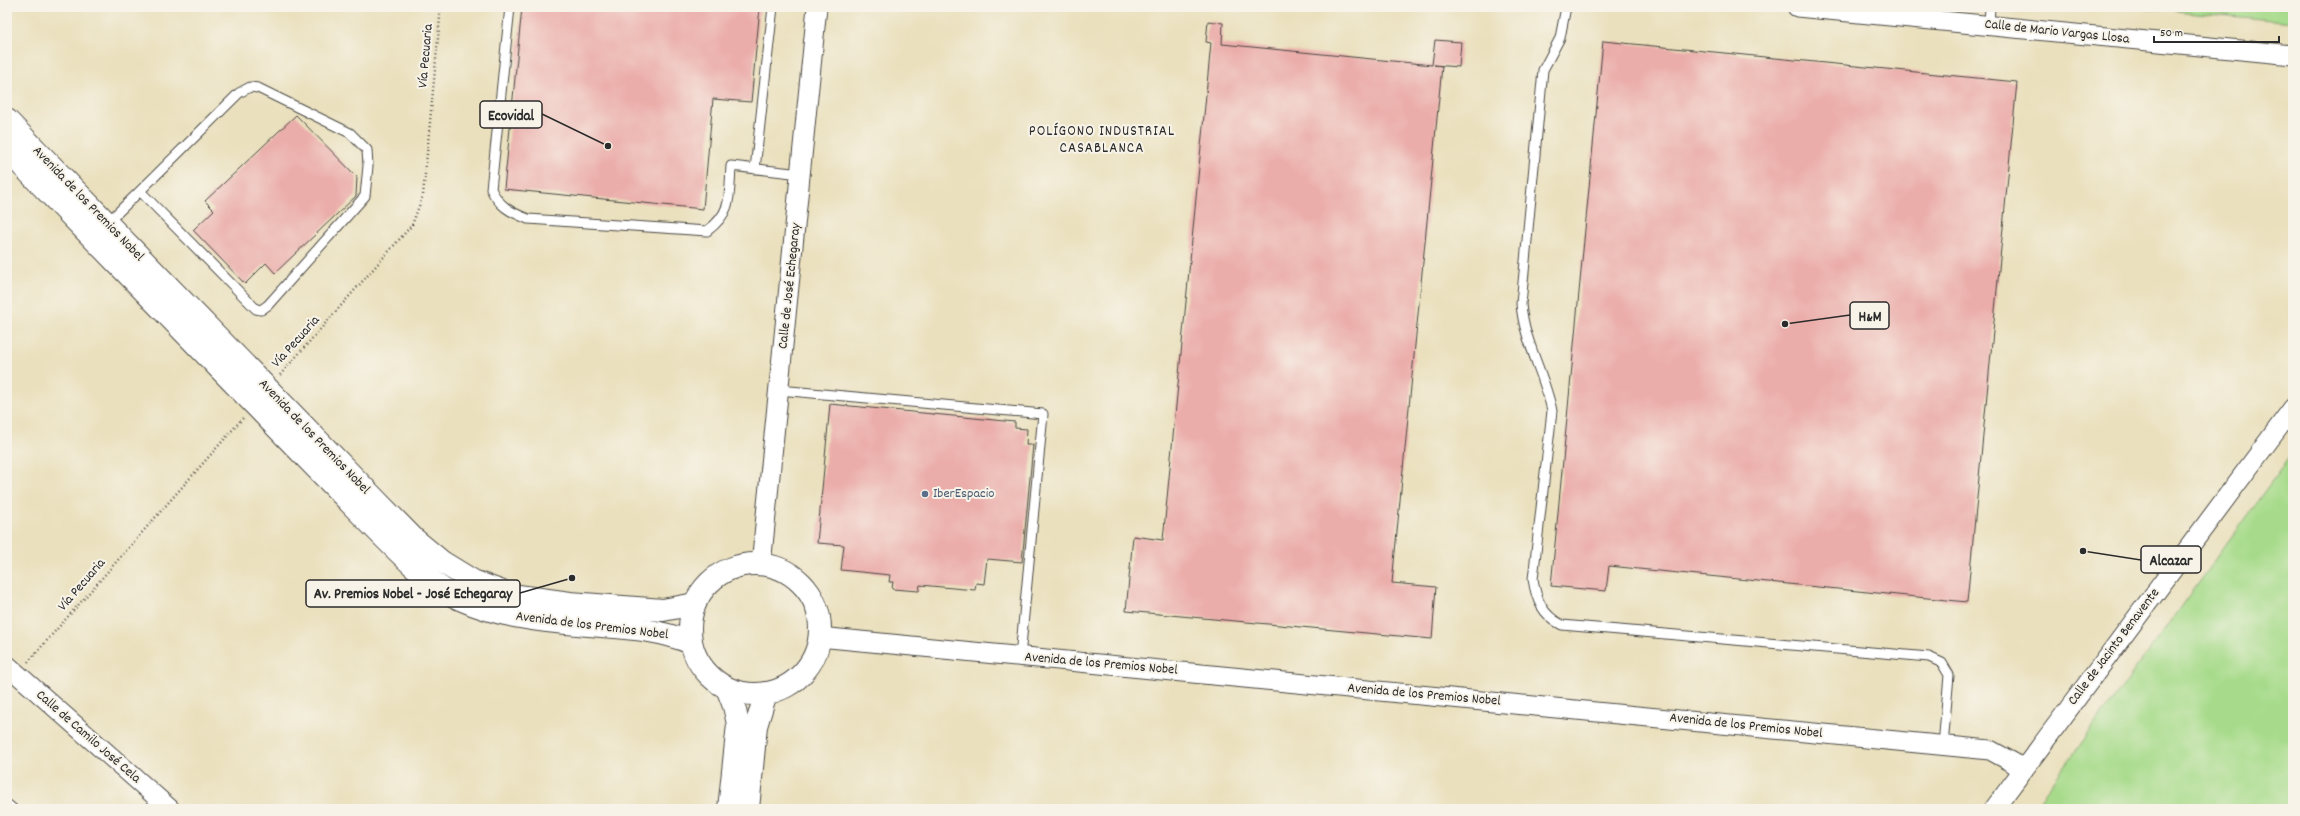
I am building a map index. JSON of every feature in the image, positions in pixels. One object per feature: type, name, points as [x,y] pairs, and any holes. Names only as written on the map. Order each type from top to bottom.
[{"type":"street","name":"Calle de José Echegaray","points":[[761,565],[817,7]]},
{"type":"street","name":"Calle de Mario Vargas Llosa","points":[[1797,7],[1990,16],[2293,55]]},
{"type":"street","name":"Avenida de los Premios Nobel","points":[[7,120],[107,223],[399,552],[429,578],[459,598],[506,615],[543,621],[661,632],[691,643]]},
{"type":"street","name":"Avenida de los Premios Nobel","points":[[7,150],[261,396],[412,538],[442,562],[473,581],[511,595],[570,603],[663,610],[695,604]]},
{"type":"street","name":"Calle de Jacinto Benavente","points":[[1994,809],[2293,408]]},
{"type":"street","points":[[761,565],[780,569],[799,581],[812,598],[818,616],[819,637],[814,656],[804,672],[788,686],[766,694],[749,694],[727,688],[707,673],[696,656],[691,643],[690,625],[695,604],[707,585],[720,574],[740,566],[761,565]]},
{"type":"street","name":"Avenida de los Premios Nobel","points":[[819,637],[1990,750],[2023,770]]},
{"type":"street","name":"Calle de Camilo José Cela","points":[[12,670],[170,809]]},
{"type":"street","points":[[727,688],[734,706],[738,724],[729,809]]},
{"type":"street","points":[[748,809],[756,726],[766,694]]},
{"type":"lane","points":[[510,7],[490,188],[496,200],[508,212],[528,219],[707,231],[717,224],[726,212],[731,166],[801,174]]},
{"type":"lane","points":[[755,169],[773,7]]},
{"type":"lane","points":[[1566,7],[1560,38],[1543,70],[1521,304],[1523,324],[1549,394],[1552,411],[1533,579],[1535,595],[1543,610],[1552,620],[1562,625],[1930,657],[1942,663],[1949,675],[1943,746]]},
{"type":"lane","points":[[107,223],[239,93],[250,87],[258,88],[350,133],[367,150],[368,166],[365,196],[262,310],[256,309],[140,191]]},
{"type":"lane","points":[[779,390],[1043,414],[1020,657]]},
{"type":"lane","points":[[7,804],[12,809]]},
{"type":"path","name":"Vía Pecuaria","points":[[12,670],[261,396],[412,226],[423,195],[441,7]]},
{"type":"green space","points":[[2135,7],[2293,7],[2293,22]]},
{"type":"green space","points":[[2293,452],[2293,809],[2032,809],[2051,785]]},
{"type":"building","points":[[522,7],[760,7],[751,102],[713,99],[703,209],[504,189]]},
{"type":"building","points":[[1208,21],[1223,23],[1222,44],[1432,65],[1435,40],[1461,42],[1459,67],[1434,65],[1442,66],[1392,583],[1436,587],[1432,639],[1126,611],[1133,536],[1163,540],[1211,43],[1206,42]]},
{"type":"building","points":[[1603,41],[2017,82],[1967,602],[1609,566],[1606,591],[1551,586]]},
{"type":"building","points":[[296,115],[357,177],[356,196],[275,273],[266,263],[245,284],[193,230],[214,210],[205,201]]},
{"type":"building","name":"IberEspacio","points":[[830,404],[1015,422],[1015,428],[1027,429],[1026,445],[1033,445],[1022,562],[987,559],[984,584],[976,583],[975,590],[920,585],[919,591],[892,589],[893,582],[889,582],[890,575],[841,570],[844,545],[817,543]]},
{"type":"place","name":"Ecovidal","points":[[608,146]]},
{"type":"place","name":"H&M","points":[[1785,324]]},
{"type":"place","name":"IberEspacio","points":[[925,494]]},
{"type":"place","name":"Alcazar","points":[[2083,551]]},
{"type":"place","name":"Av. Premios Nobel - José Echegaray","points":[[572,578]]},
{"type":"district","name":"POLÍGONO INDUSTRIAL CASABLANCA","points":[[1102,140]]}]
